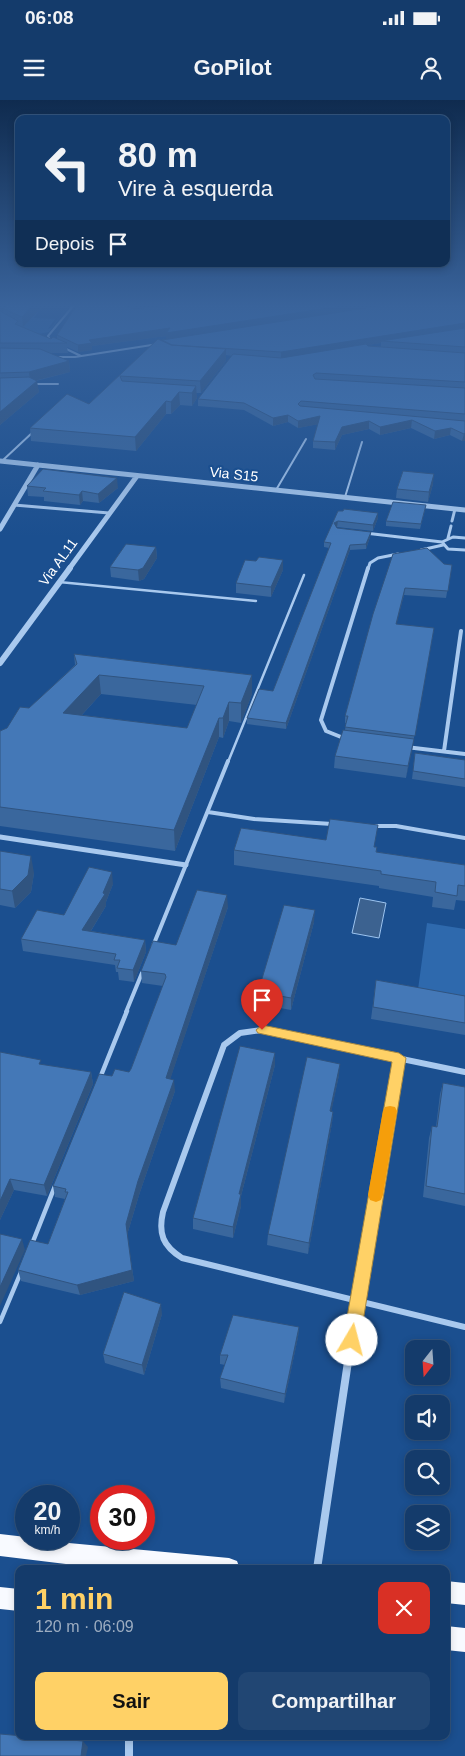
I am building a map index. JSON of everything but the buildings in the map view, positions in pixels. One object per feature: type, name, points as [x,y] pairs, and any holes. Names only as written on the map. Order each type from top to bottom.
[{"type":"highway","points":[[0,1545],[183,1565]]},
{"type":"highway","points":[[450,1592],[465,1594]]},
{"type":"highway","points":[[0,1598],[15,1600]]},
{"type":"highway","points":[[450,1638],[465,1640]]},
{"type":"street","name":"Via S15","points":[[1,461],[465,510]]},
{"type":"street","points":[[0,528],[38,465]]},
{"type":"street","name":"Via AL11","points":[[0,663],[137,476]]},
{"type":"street","points":[[14,505],[110,513]]},
{"type":"street","points":[[452,520],[455,509]]},
{"type":"street","points":[[414,551],[442,544],[448,538],[451,526]]},
{"type":"street","points":[[356,532],[442,544],[452,550],[465,550]]},
{"type":"street","points":[[448,538],[465,537]]},
{"type":"street","points":[[356,740],[338,737],[326,731],[321,720],[370,563],[378,558],[405,553]]},
{"type":"street","points":[[444,751],[461,631]]},
{"type":"street","points":[[405,746],[465,754]]},
{"type":"street","points":[[0,837],[186,865]]},
{"type":"street","points":[[465,1072],[262,1030],[240,1034],[224,1045],[163,1212],[159,1231],[166,1248],[182,1258],[465,1327]]},
{"type":"street","points":[[318,1565],[357,1302],[399,1058]]},
{"type":"street","points":[[129,1740],[129,1756]]},
{"type":"lane","points":[[32,384],[58,384]]},
{"type":"lane","points":[[1,461],[35,430]]},
{"type":"lane","points":[[276,490],[306,439]]},
{"type":"lane","points":[[345,497],[362,442]]},
{"type":"lane","points":[[149,956],[304,575]]},
{"type":"lane","points":[[59,582],[256,601]]},
{"type":"lane","points":[[208,812],[254,819],[339,824]]},
{"type":"lane","points":[[367,825],[396,826],[465,838]]},
{"type":"lane","points":[[97,1084],[145,966]]},
{"type":"lane","points":[[30,1249],[60,1176]]},
{"type":"lane","points":[[0,1322],[22,1267]]},
{"type":"shaded area","points":[[360,898],[386,903],[379,938],[352,933]]},
{"type":"shaded area","points":[[427,923],[465,929],[465,1005],[417,997]]},
{"type":"slow traffic","points":[[376,1195],[390,1111]]},
{"type":"route","points":[[262,1030],[399,1058],[352,1340]]}]
